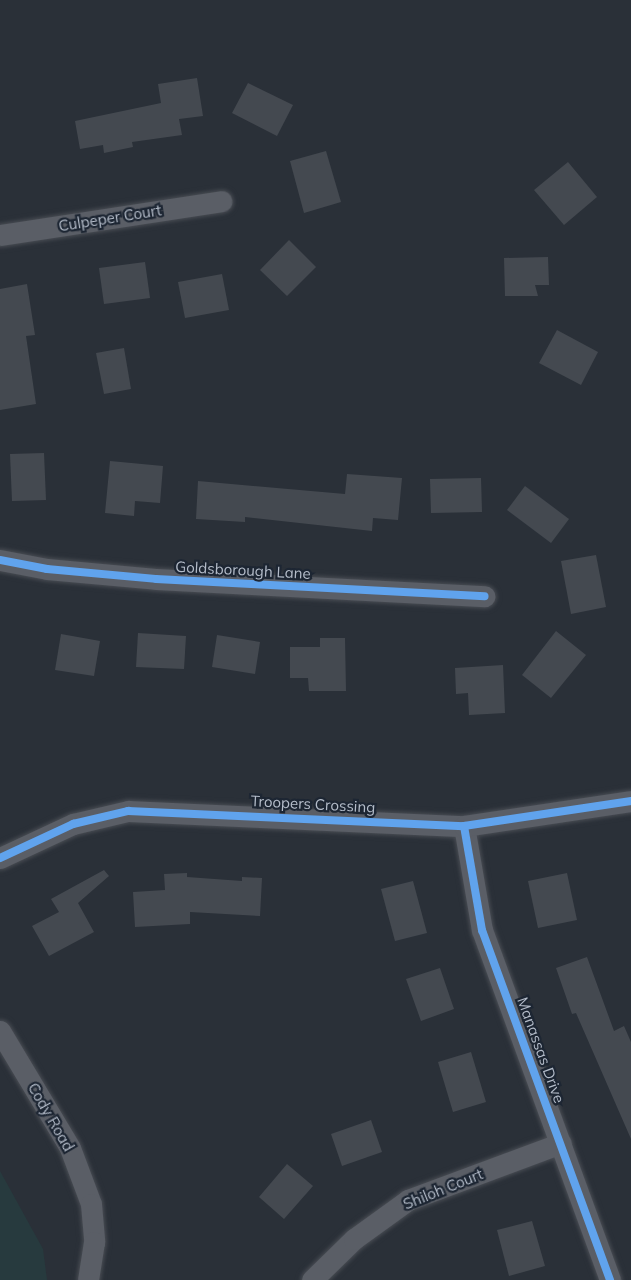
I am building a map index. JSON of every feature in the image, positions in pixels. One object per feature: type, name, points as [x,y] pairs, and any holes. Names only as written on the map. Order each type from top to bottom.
[{"type":"street","name":"Culpeper Court","points":[[0,235],[221,201]]},
{"type":"street","name":"Goldsborough Lane","points":[[0,560],[47,569],[156,579],[485,596]]},
{"type":"street","name":"Troopers Crossing","points":[[0,858],[73,824],[128,811],[464,826],[631,801]]},
{"type":"street","name":"Manassas Drive","points":[[464,826],[482,930],[610,1280]]},
{"type":"street","name":"Cody Road","points":[[0,1031],[70,1148],[91,1204],[94,1242],[88,1280]]},
{"type":"street","name":"Shiloh Court","points":[[312,1280],[354,1239],[408,1200],[561,1143]]},
{"type":"green space","points":[[0,1171],[43,1249],[47,1280],[0,1280]]},
{"type":"building","points":[[197,78],[203,116],[179,119],[182,135],[132,142],[133,147],[104,153],[103,145],[80,149],[75,121],[161,103],[158,84]]},
{"type":"building","points":[[248,83],[293,105],[277,136],[232,113]]},
{"type":"building","points":[[326,151],[341,202],[304,213],[290,161]]},
{"type":"building","points":[[568,162],[597,197],[564,225],[534,190]]},
{"type":"building","points":[[289,240],[316,267],[287,296],[260,270]]},
{"type":"building","points":[[548,257],[549,285],[535,285],[538,296],[505,296],[504,258]]},
{"type":"building","points":[[145,262],[150,298],[104,304],[99,268]]},
{"type":"building","points":[[222,274],[229,310],[185,318],[178,282]]},
{"type":"building","points":[[27,284],[35,335],[26,336],[36,404],[0,410],[0,289]]},
{"type":"building","points":[[557,330],[598,352],[581,385],[539,363]]},
{"type":"building","points":[[124,348],[131,389],[104,394],[96,353]]},
{"type":"building","points":[[44,453],[46,500],[12,501],[10,454]]},
{"type":"building","points":[[110,461],[163,466],[160,503],[135,501],[134,516],[105,513]]},
{"type":"building","points":[[347,474],[402,478],[398,520],[373,518],[372,531],[245,517],[245,522],[196,519],[198,481],[345,494]]},
{"type":"building","points":[[481,478],[482,512],[431,513],[430,479]]},
{"type":"building","points":[[525,486],[569,519],[551,543],[507,510]]},
{"type":"building","points":[[596,555],[606,607],[571,614],[561,561]]},
{"type":"building","points":[[556,631],[586,655],[551,698],[522,675]]},
{"type":"building","points":[[138,633],[186,636],[184,669],[136,667]]},
{"type":"building","points":[[61,634],[100,641],[94,676],[55,670]]},
{"type":"building","points":[[217,635],[260,642],[255,674],[212,667]]},
{"type":"building","points":[[320,638],[345,638],[346,691],[309,691],[308,678],[290,678],[290,647],[320,647]]},
{"type":"building","points":[[503,665],[505,713],[469,715],[468,693],[456,694],[455,668]]},
{"type":"building","points":[[104,870],[109,876],[78,903],[94,932],[49,956],[32,926],[59,912],[51,899]]},
{"type":"building","points":[[187,873],[187,877],[242,881],[242,877],[262,878],[260,916],[190,912],[190,924],[135,927],[133,892],[165,890],[164,874]]},
{"type":"building","points":[[567,873],[577,920],[538,928],[528,881]]},
{"type":"building","points":[[413,881],[427,933],[395,941],[381,889]]},
{"type":"building","points":[[587,957],[614,1031],[624,1026],[631,1042],[631,1139],[576,1013],[572,1014],[556,968]]},
{"type":"building","points":[[440,968],[454,1009],[421,1021],[406,979]]},
{"type":"building","points":[[471,1052],[486,1102],[453,1112],[438,1062]]},
{"type":"building","points":[[371,1120],[382,1152],[342,1166],[331,1134]]},
{"type":"building","points":[[287,1164],[313,1186],[284,1219],[259,1197]]},
{"type":"building","points":[[532,1221],[545,1266],[509,1276],[497,1230]]},
{"type":"cycle path","points":[[0,560],[47,569],[156,579],[485,596]]},
{"type":"cycle path","points":[[0,858],[73,824],[128,811],[464,826],[631,801]]},
{"type":"cycle path","points":[[464,826],[482,930],[610,1280]]}]
